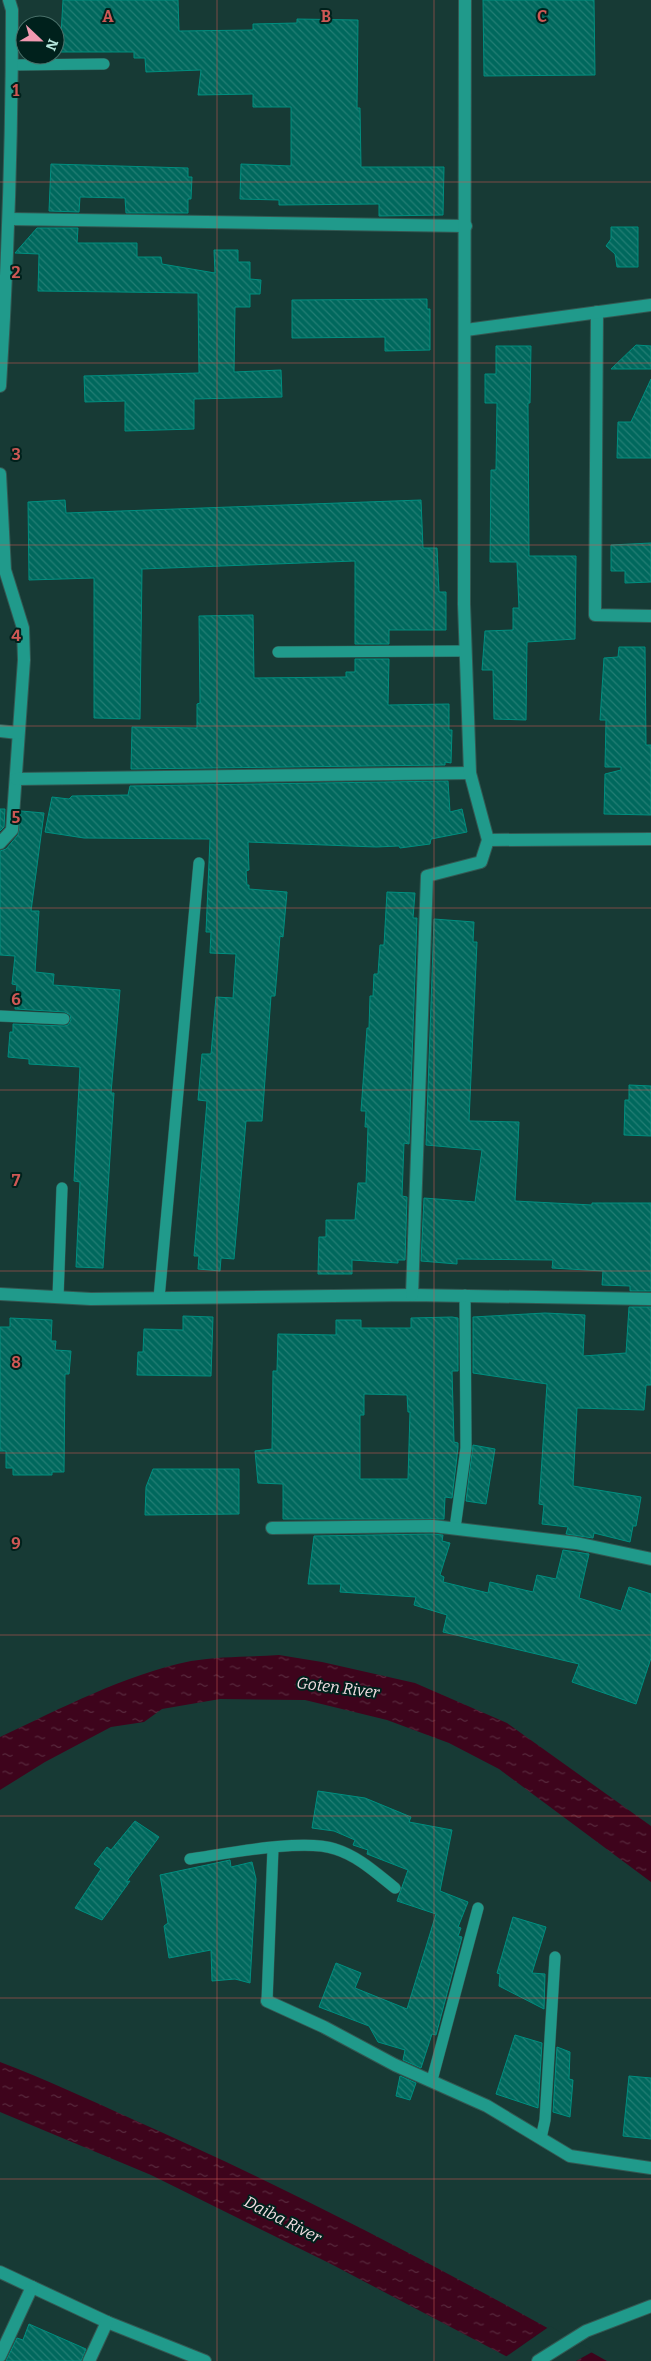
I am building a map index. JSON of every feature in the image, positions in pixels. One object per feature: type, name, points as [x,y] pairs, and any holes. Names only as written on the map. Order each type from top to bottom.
[{"type":"street","points":[[0,386],[9,219],[6,116],[12,65],[12,10],[9,0]]},
{"type":"street","points":[[412,1294],[427,876],[481,862],[488,840],[470,773],[465,651],[465,0]]},
{"type":"street","points":[[9,219],[466,226]]},
{"type":"street","points":[[466,330],[651,305]]},
{"type":"street","points":[[597,312],[595,615],[651,616]]},
{"type":"street","points":[[0,474],[5,570],[23,628],[24,660],[12,830],[0,843]]},
{"type":"street","points":[[0,731],[18,733]]},
{"type":"street","points":[[16,779],[470,773]]},
{"type":"street","points":[[488,840],[651,839]]},
{"type":"street","points":[[0,1294],[91,1299],[412,1294],[651,1299]]},
{"type":"street","points":[[272,1528],[433,1526],[576,1543],[651,1559]]},
{"type":"street","points":[[267,2001],[324,2027],[395,2065],[487,2106],[570,2156],[651,2168]]},
{"type":"street","points":[[0,2272],[107,2322],[205,2361]]},
{"type":"street","points":[[0,2356],[32,2287]]},
{"type":"street","points":[[538,2361],[586,2331],[651,2306]]},
{"type":"street","points":[[88,2361],[107,2322]]},
{"type":"lane","points":[[12,65],[104,64]]},
{"type":"lane","points":[[278,652],[465,651]]},
{"type":"lane","points":[[159,1298],[199,863]]},
{"type":"lane","points":[[0,1016],[64,1020]]},
{"type":"lane","points":[[58,1297],[62,1188]]},
{"type":"lane","points":[[455,1528],[466,1448],[465,1295]]},
{"type":"lane","points":[[190,1859],[273,1848],[316,1846],[333,1848],[356,1858],[395,1888]]},
{"type":"lane","points":[[267,2001],[273,1848]]},
{"type":"lane","points":[[432,2080],[478,1908]]},
{"type":"lane","points":[[541,2138],[545,2120],[555,1958]]},
{"type":"water","name":"Goten River","points":[[279,1655],[322,1662],[415,1683],[507,1723],[651,1826],[651,1882],[499,1769],[449,1743],[387,1720],[305,1700],[220,1699],[162,1709],[144,1722],[111,1727],[45,1762],[0,1790],[0,1737],[94,1693],[166,1667],[202,1659]]},
{"type":"water","name":"Daiba River","points":[[0,2062],[66,2089],[313,2204],[432,2265],[607,2361],[515,2361],[331,2264],[151,2175],[0,2112]]},
{"type":"pier","points":[[550,2326],[594,2351],[576,2361],[510,2361],[504,2358]]},
{"type":"building","points":[[63,0],[178,0],[179,31],[253,30],[253,24],[297,23],[297,19],[358,20],[357,108],[360,108],[361,167],[444,167],[443,215],[379,216],[379,204],[279,205],[279,200],[240,199],[241,164],[291,166],[291,107],[253,107],[253,94],[198,95],[201,70],[146,72],[145,58],[134,58],[134,52],[65,52],[65,15],[62,15]]},
{"type":"building","points":[[483,0],[594,0],[595,75],[484,76]]},
{"type":"building","points":[[51,164],[188,168],[188,177],[192,177],[191,199],[188,199],[188,213],[126,213],[125,198],[80,197],[79,212],[49,211]]},
{"type":"building","points":[[611,227],[638,227],[638,267],[617,267],[615,254],[606,246],[611,239]]},
{"type":"building","points":[[37,228],[78,228],[77,243],[137,243],[137,257],[161,257],[162,264],[215,273],[214,250],[238,250],[238,262],[250,262],[250,279],[261,280],[260,294],[250,294],[250,307],[235,307],[234,372],[281,370],[282,397],[194,399],[194,429],[125,431],[125,401],[85,402],[84,376],[199,373],[198,293],[38,291],[39,254],[15,253]]},
{"type":"building","points":[[427,299],[427,309],[430,309],[430,350],[385,351],[385,337],[292,338],[292,300]]},
{"type":"building","points":[[636,345],[651,346],[651,369],[611,369]]},
{"type":"building","points":[[496,346],[531,346],[530,403],[528,403],[529,556],[576,556],[575,639],[527,642],[526,720],[494,719],[493,670],[482,670],[485,631],[513,630],[513,608],[519,608],[517,562],[490,562],[491,470],[496,470],[497,403],[485,403],[485,374],[496,374]]},
{"type":"building","points":[[651,379],[651,458],[617,458],[618,422],[631,422]]},
{"type":"building","points":[[65,500],[66,513],[421,500],[423,548],[437,548],[439,592],[446,592],[446,630],[389,630],[389,644],[355,644],[355,561],[142,569],[140,719],[94,718],[94,578],[29,580],[28,502]]},
{"type":"building","points":[[651,543],[651,582],[625,583],[625,571],[611,571],[611,545]]},
{"type":"building","points":[[253,615],[254,678],[346,677],[346,672],[355,672],[355,659],[389,659],[388,705],[449,704],[449,730],[452,730],[451,763],[445,762],[445,765],[131,769],[132,727],[197,728],[197,704],[200,703],[199,616]]},
{"type":"building","points":[[619,647],[645,647],[646,745],[651,745],[651,815],[604,814],[605,774],[621,770],[621,767],[605,767],[606,720],[600,720],[604,658],[618,657]]},
{"type":"building","points":[[448,781],[450,812],[462,809],[467,832],[431,839],[430,844],[400,848],[399,846],[376,847],[248,842],[249,870],[246,871],[249,889],[287,892],[283,937],[280,936],[275,996],[271,996],[262,1121],[246,1121],[234,1259],[221,1258],[220,1271],[198,1269],[199,1256],[194,1256],[207,1101],[198,1100],[202,1054],[211,1054],[216,997],[233,998],[236,954],[210,953],[211,932],[206,932],[210,839],[84,838],[45,832],[52,797],[69,799],[72,796],[128,795],[130,786]]},
{"type":"building","points":[[0,809],[5,809],[4,827],[0,831]]},
{"type":"building","points":[[21,811],[44,813],[31,911],[39,911],[35,972],[54,974],[53,985],[120,990],[111,1093],[114,1093],[103,1268],[76,1267],[80,1182],[74,1181],[80,1067],[29,1064],[29,1059],[8,1057],[10,1032],[13,1032],[13,1024],[64,1026],[68,1025],[71,1020],[70,1015],[65,1012],[15,1009],[17,985],[12,984],[15,956],[0,955],[0,851],[6,849],[18,835]]},
{"type":"building","points":[[387,892],[415,893],[413,918],[417,918],[409,1144],[404,1143],[402,1196],[407,1197],[405,1260],[398,1260],[398,1263],[352,1260],[352,1274],[318,1274],[319,1237],[326,1237],[326,1220],[355,1220],[358,1183],[366,1183],[368,1127],[365,1127],[366,1111],[361,1111],[370,996],[373,996],[374,974],[378,974],[380,945],[384,945]]},
{"type":"building","points":[[434,919],[474,922],[473,942],[477,942],[469,1121],[519,1122],[515,1201],[592,1205],[592,1203],[651,1203],[651,1291],[630,1291],[630,1286],[602,1285],[603,1271],[552,1268],[553,1260],[457,1259],[457,1264],[421,1261],[424,1198],[475,1202],[482,1150],[426,1145]]},
{"type":"building","points":[[629,1085],[651,1086],[651,1136],[624,1135],[625,1100],[629,1100]]},
{"type":"building","points":[[629,1307],[651,1307],[651,1385],[646,1385],[644,1410],[577,1408],[573,1486],[641,1497],[636,1526],[633,1526],[630,1542],[594,1533],[593,1538],[566,1534],[568,1527],[542,1524],[544,1505],[539,1504],[547,1384],[473,1373],[473,1317],[545,1313],[585,1315],[583,1356],[626,1353]]},
{"type":"building","points":[[183,1316],[213,1317],[211,1376],[137,1375],[138,1352],[143,1352],[144,1329],[183,1330]]},
{"type":"building","points":[[10,1318],[52,1320],[51,1341],[56,1341],[55,1350],[71,1351],[69,1374],[65,1374],[64,1472],[52,1472],[52,1475],[13,1475],[13,1468],[6,1468],[6,1451],[0,1451],[0,1327],[10,1327]]},
{"type":"building","points":[[411,1318],[458,1318],[458,1371],[452,1371],[454,1442],[458,1443],[458,1448],[452,1498],[445,1497],[444,1519],[283,1519],[283,1484],[258,1483],[255,1451],[272,1449],[273,1371],[277,1371],[278,1334],[336,1335],[336,1320],[361,1320],[361,1328],[411,1328]],"holes":[[[364,1394],[407,1395],[408,1412],[410,1412],[408,1479],[360,1479],[360,1415],[364,1415]]]},
{"type":"building","points":[[473,1445],[495,1449],[486,1504],[466,1501]]},
{"type":"building","points":[[153,1469],[239,1469],[239,1514],[145,1515],[146,1487]]},
{"type":"building","points":[[443,1535],[442,1541],[450,1543],[440,1575],[444,1577],[443,1582],[488,1593],[490,1582],[533,1592],[537,1575],[556,1579],[563,1550],[589,1554],[579,1598],[621,1611],[629,1587],[651,1594],[651,1658],[636,1704],[572,1682],[579,1664],[443,1632],[447,1615],[414,1605],[416,1597],[340,1592],[341,1584],[308,1584],[314,1536]]},
{"type":"building","points":[[318,1791],[365,1798],[411,1817],[409,1822],[452,1830],[440,1891],[468,1902],[458,1927],[461,1928],[458,1936],[462,1937],[436,2035],[432,2034],[421,2068],[403,2060],[405,2050],[378,2042],[369,2026],[319,2007],[336,1963],[361,1973],[355,1988],[407,2009],[436,1914],[397,1901],[408,1870],[367,1854],[368,1850],[353,1845],[355,1840],[334,1831],[312,1828]]},
{"type":"building","points":[[135,1821],[159,1837],[126,1882],[130,1881],[102,1920],[75,1908],[101,1869],[94,1864],[107,1847],[111,1850]]},
{"type":"building","points":[[230,1860],[231,1867],[252,1862],[256,1879],[250,1983],[235,1979],[212,1981],[211,1950],[169,1958],[164,1926],[168,1923],[160,1875]]},
{"type":"building","points":[[513,1917],[546,1927],[532,1973],[545,1974],[544,2009],[499,1986],[500,1974],[497,1973]]},
{"type":"building","points":[[515,2035],[542,2043],[538,2108],[496,2094]]},
{"type":"building","points":[[557,2047],[570,2052],[569,2079],[573,2080],[570,2117],[553,2112]]},
{"type":"building","points":[[400,2076],[416,2083],[410,2100],[396,2096]]},
{"type":"building","points":[[629,2076],[651,2078],[651,2139],[623,2136]]},
{"type":"building","points":[[29,2324],[86,2349],[81,2361],[6,2361],[17,2338],[23,2340]]}]
